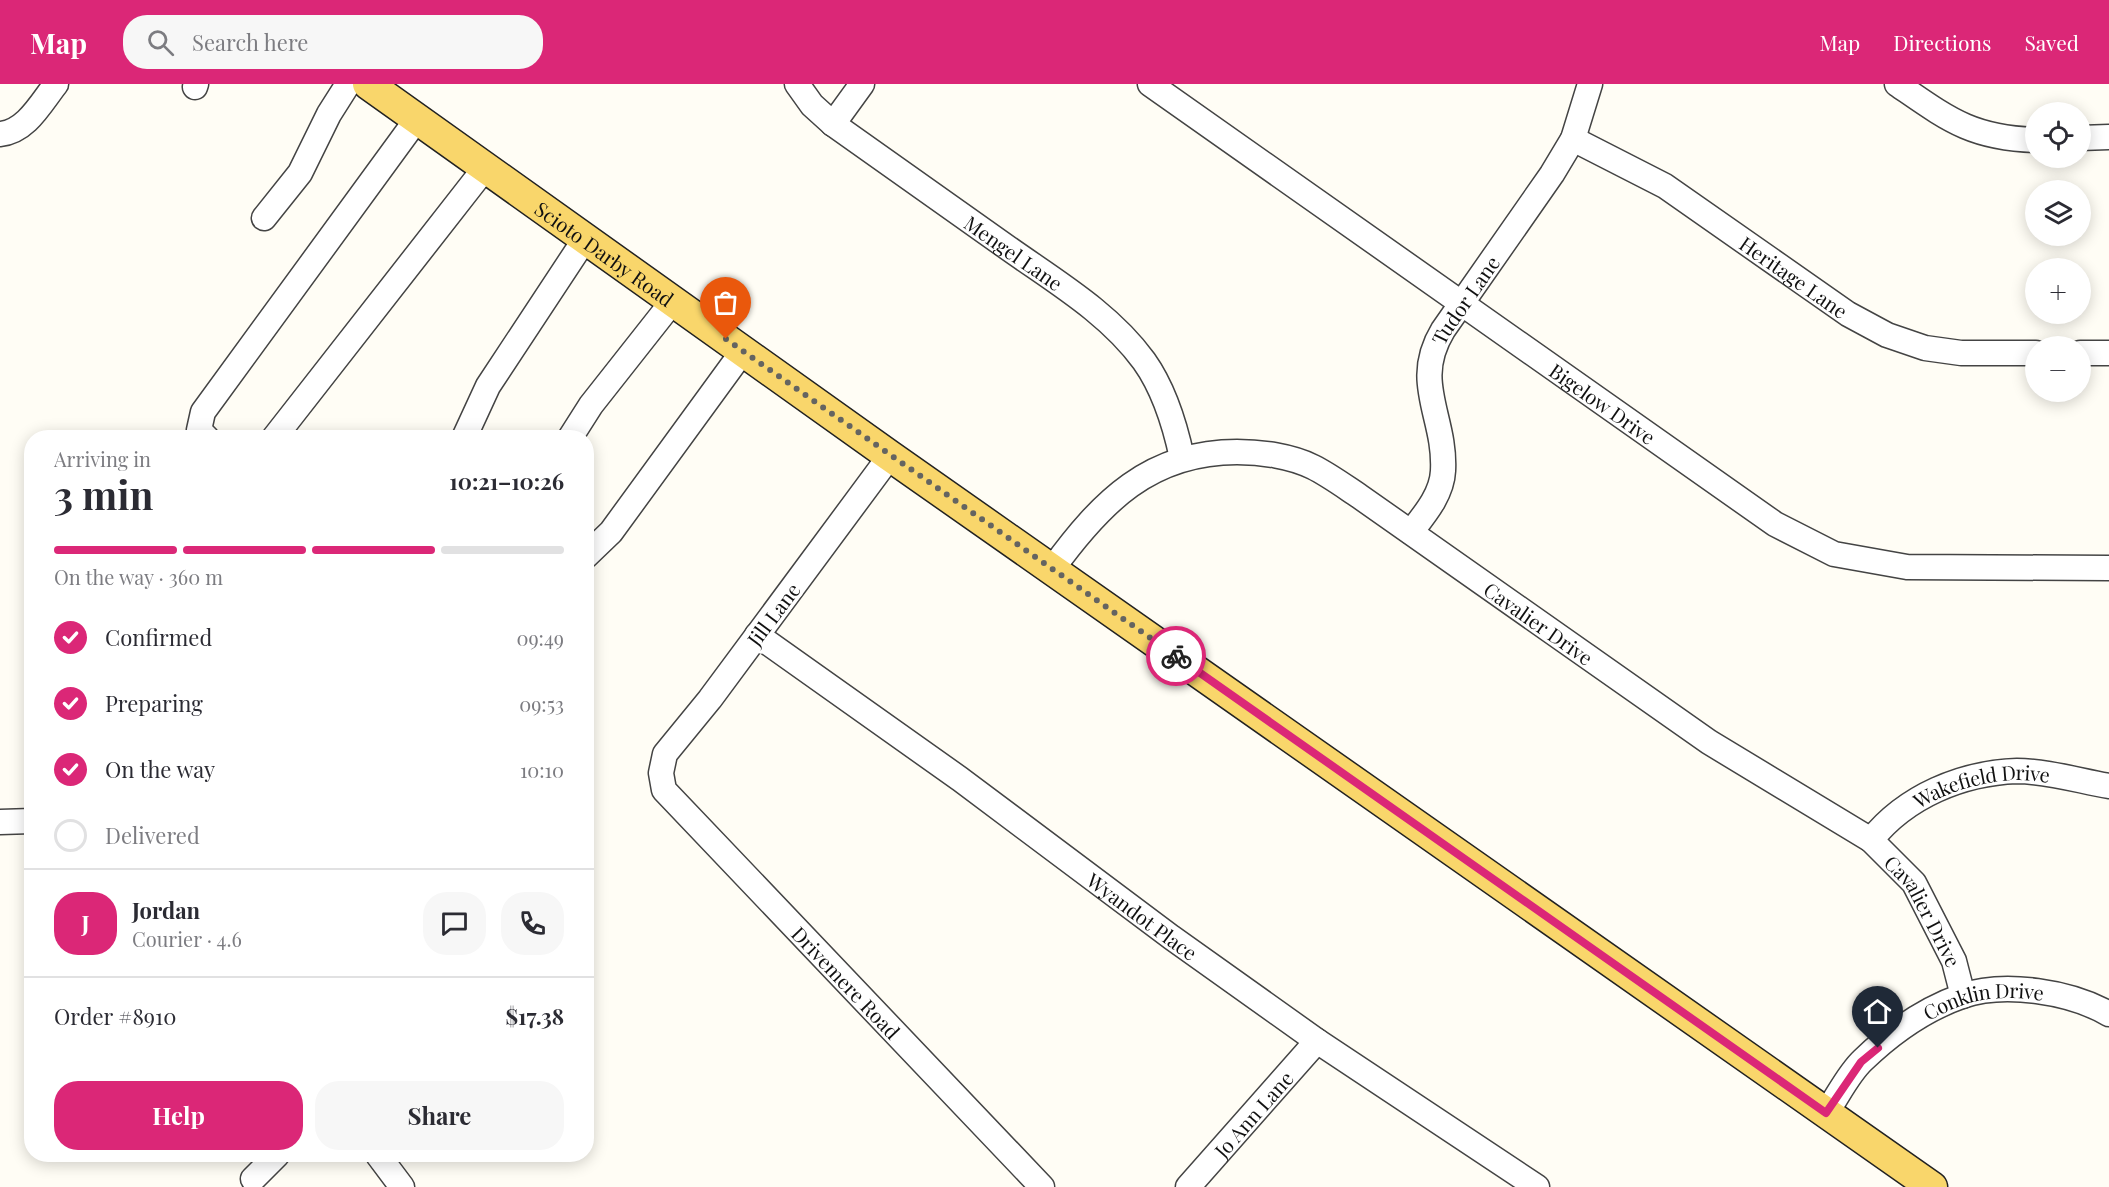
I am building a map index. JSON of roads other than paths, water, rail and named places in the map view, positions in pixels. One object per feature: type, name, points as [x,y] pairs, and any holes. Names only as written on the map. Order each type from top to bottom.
[{"type":"main road","name":"Scioto Darby Road","points":[[368,84],[890,456],[1053,568],[1932,1187]]},
{"type":"street","points":[[0,134],[15,131],[23,125],[56,84]]},
{"type":"street","points":[[264,218],[300,173],[329,114],[348,84]]},
{"type":"street","name":"Mengel Lane","points":[[796,84],[812,105],[833,124],[1071,292],[1122,335],[1144,362],[1159,387],[1182,458]]},
{"type":"street","points":[[833,124],[862,84]]},
{"type":"street","name":"Bigelow Drive","points":[[1150,84],[1775,524],[1834,554],[1907,567],[2109,568]]},
{"type":"street","name":"Tudor Lane","points":[[1411,532],[1433,503],[1443,471],[1428,376],[1430,357],[1443,330],[1552,174],[1573,139],[1590,84]]},
{"type":"street","points":[[1897,84],[1953,122],[1979,134],[2025,140]]},
{"type":"street","points":[[199,430],[203,412],[417,119]]},
{"type":"street","points":[[2091,138],[2109,137]]},
{"type":"street","name":"Heritage Lane","points":[[1573,139],[1665,186],[1848,314],[1887,335],[1925,348],[1961,353],[2025,353]]},
{"type":"street","points":[[280,430],[485,168]]},
{"type":"street","points":[[468,430],[488,386],[585,239]]},
{"type":"street","points":[[575,430],[591,405],[673,301]]},
{"type":"street","points":[[594,548],[611,532],[743,351]]},
{"type":"street","points":[[2091,353],[2109,353]]},
{"type":"street","name":"Cavalier Drive","points":[[1053,568],[1076,536],[1131,483],[1152,470],[1182,458],[1218,452],[1252,452],[1311,466],[1411,532],[1709,742],[1871,840],[1914,883],[1954,961],[1964,996]]},
{"type":"street","name":"Jill Lane","points":[[661,773],[665,754],[890,456]]},
{"type":"street","name":"Wyandot Place","points":[[756,635],[951,773],[1162,930],[1520,1183]]},
{"type":"street","name":"Wakefield Drive","points":[[1871,840],[1884,823],[1912,802],[1944,786],[1980,775],[2019,771],[2109,786]]},
{"type":"street","name":"Drivemere Road","points":[[661,773],[664,790],[675,804],[1042,1187]]},
{"type":"street","points":[[0,822],[24,821]]},
{"type":"street","name":"Conklin Drive","points":[[1826,1113],[1861,1062],[1910,1021],[1964,996],[2003,990],[2046,992],[2098,1008],[2109,1014]]},
{"type":"street","name":"Jo Ann Lane","points":[[1188,1187],[1317,1041]]},
{"type":"street","points":[[253,1179],[271,1162]]},
{"type":"street","points":[[383,1162],[402,1187]]}]
